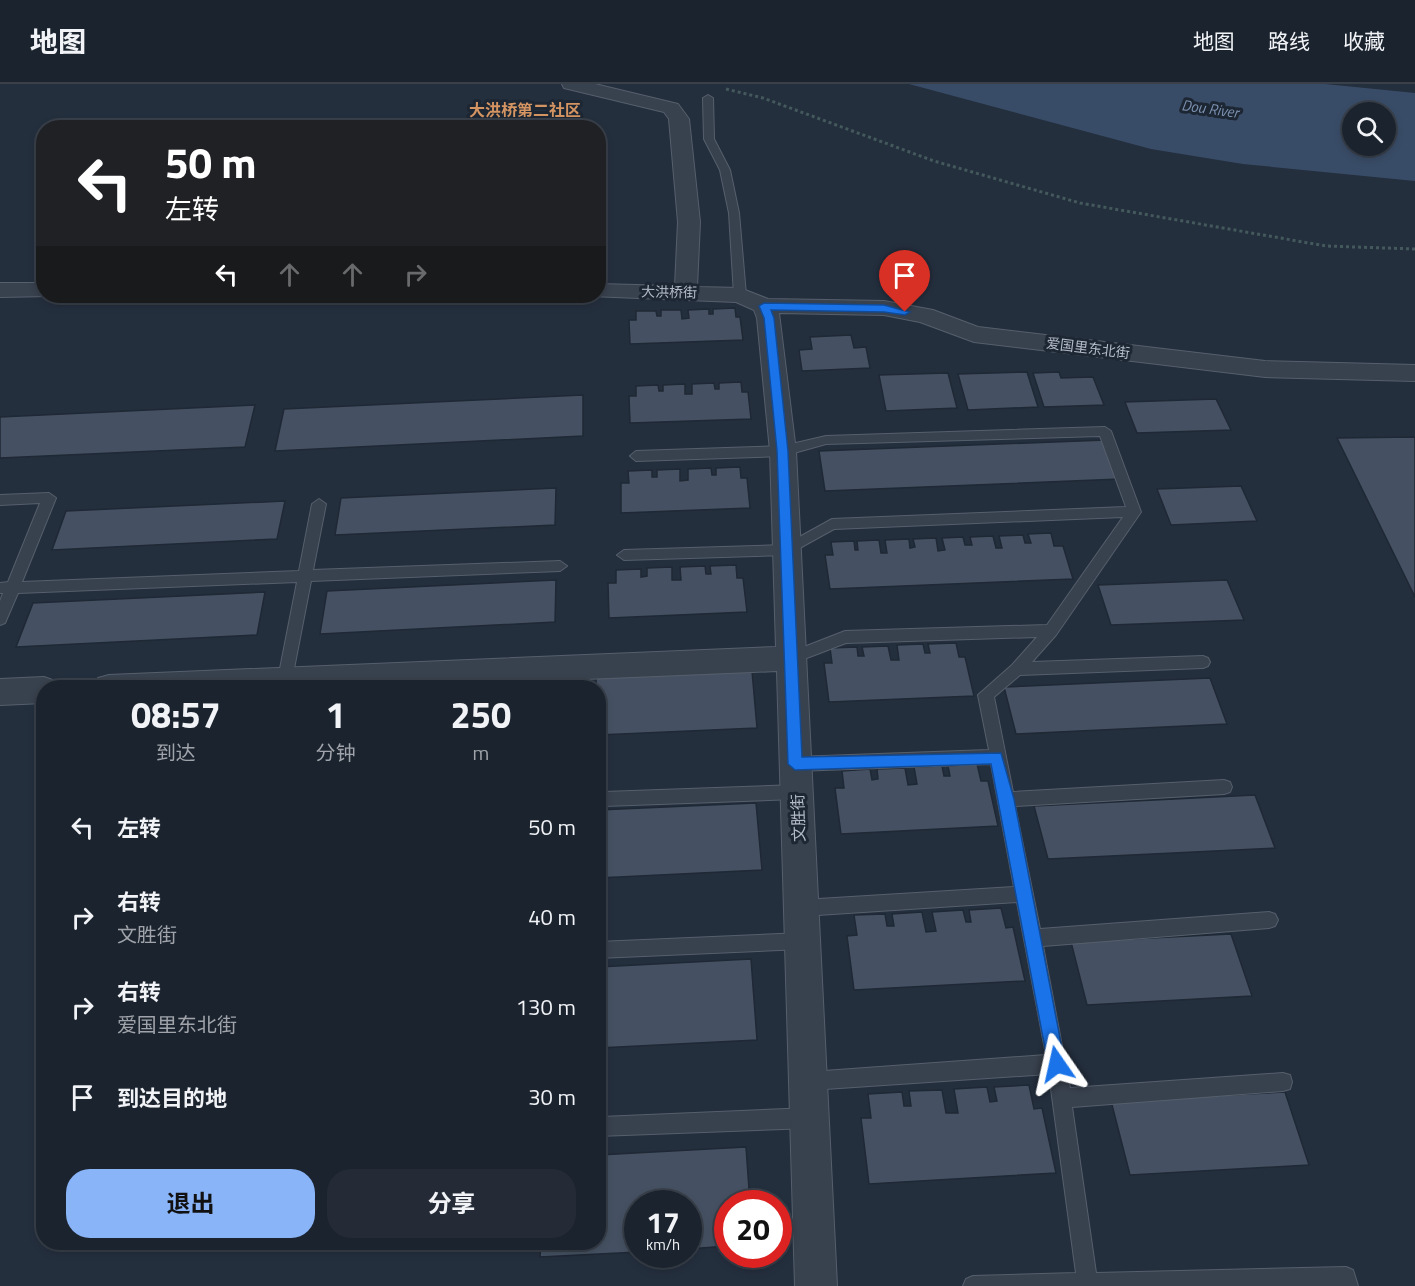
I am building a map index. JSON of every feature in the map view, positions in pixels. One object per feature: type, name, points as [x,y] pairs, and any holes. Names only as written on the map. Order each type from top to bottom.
[{"type":"street","points":[[571,84],[671,108],[679,119],[689,222],[686,291]]},
{"type":"street","points":[[0,290],[36,290]]},
{"type":"street","name":"大洪桥街","points":[[606,291],[686,291],[752,301]]},
{"type":"street","name":"爱国里东北街","points":[[752,301],[884,308],[925,315],[974,334],[1265,369],[1415,373]]},
{"type":"street","name":"文胜街","points":[[752,301],[769,318],[783,451],[810,1081],[816,1286]]},
{"type":"street","points":[[285,680],[791,658]]},
{"type":"street","points":[[0,692],[36,690]]},
{"type":"lane","points":[[708,98],[709,139],[719,150],[752,301]]},
{"type":"lane","points":[[636,456],[783,451],[826,440],[1105,431],[1134,512]]},
{"type":"lane","points":[[0,500],[50,498],[6,587],[0,618]]},
{"type":"lane","points":[[285,680],[319,504]]},
{"type":"lane","points":[[624,555],[787,550],[832,524],[1134,512]]},
{"type":"lane","points":[[1088,1285],[1057,1064],[1007,799],[996,757],[986,695],[1017,669],[1051,631],[1134,512]]},
{"type":"lane","points":[[6,587],[560,566]]},
{"type":"lane","points":[[791,658],[845,637],[1051,631]]},
{"type":"lane","points":[[1017,669],[1203,662]]},
{"type":"lane","points":[[606,799],[996,757]]},
{"type":"lane","points":[[1007,799],[1224,786]]},
{"type":"lane","points":[[802,908],[1024,894]]},
{"type":"lane","points":[[1033,938],[1269,920]]},
{"type":"lane","points":[[606,950],[803,941]]},
{"type":"lane","points":[[810,1081],[1057,1064]]},
{"type":"lane","points":[[1062,1098],[1283,1082]]},
{"type":"lane","points":[[606,1127],[811,1118]]},
{"type":"lane","points":[[973,1286],[1346,1277],[1348,1286]]},
{"type":"path","points":[[719,87],[763,98],[934,161],[1080,203],[1326,246],[1415,249]]},
{"type":"water","name":"Dou River","points":[[909,84],[1325,84],[1415,93],[1415,181],[1243,164],[1151,149]]},
{"type":"building","points":[[735,308],[736,317],[740,317],[743,340],[630,344],[629,320],[636,320],[636,311],[656,311],[657,316],[661,316],[661,310],[681,310],[682,319],[689,318],[688,310],[709,309],[709,314],[713,314],[713,309]]},
{"type":"building","points":[[851,335],[854,348],[866,347],[870,368],[802,371],[799,350],[812,349],[810,337]]},
{"type":"building","points":[[1027,372],[1038,407],[968,410],[958,374]]},
{"type":"building","points":[[1059,372],[1061,378],[1093,377],[1104,405],[1044,407],[1033,373]]},
{"type":"building","points":[[948,373],[957,408],[886,411],[879,375]]},
{"type":"building","points":[[741,382],[742,392],[748,392],[751,419],[630,423],[629,396],[636,396],[636,386],[658,385],[659,391],[663,391],[663,385],[685,384],[685,394],[692,394],[692,384],[714,383],[715,389],[719,389],[719,383]]},
{"type":"building","points":[[583,395],[583,436],[275,451],[284,409]]},
{"type":"building","points":[[1216,399],[1231,430],[1137,433],[1125,402]]},
{"type":"building","points":[[255,405],[245,447],[0,458],[0,417]]},
{"type":"building","points":[[1415,437],[1415,597],[1337,438]]},
{"type":"building","points":[[1106,440],[1120,479],[825,491],[819,451]]},
{"type":"building","points":[[740,467],[741,478],[747,478],[750,508],[621,513],[621,483],[629,483],[628,471],[652,470],[652,477],[657,477],[657,470],[680,469],[680,481],[688,480],[688,469],[711,468],[712,475],[716,475],[716,468]]},
{"type":"building","points":[[1241,486],[1257,521],[1171,525],[1157,489]]},
{"type":"building","points":[[556,488],[555,525],[335,535],[341,498]]},
{"type":"building","points":[[285,501],[277,539],[52,550],[66,511]]},
{"type":"building","points":[[1051,533],[1054,546],[1063,546],[1073,579],[830,589],[825,555],[833,555],[831,542],[854,541],[855,550],[858,550],[857,541],[879,540],[881,553],[887,553],[885,540],[909,539],[910,548],[915,547],[913,539],[936,538],[938,551],[945,550],[942,538],[963,537],[965,545],[972,545],[970,537],[993,536],[996,548],[1002,548],[999,536],[1023,535],[1025,543],[1031,543],[1028,534]]},
{"type":"building","points":[[736,565],[737,578],[743,578],[747,612],[609,618],[608,583],[616,583],[616,570],[641,569],[641,577],[647,576],[647,568],[672,567],[672,580],[681,580],[680,567],[705,566],[706,574],[711,574],[710,566]]},
{"type":"building","points":[[556,580],[555,622],[320,634],[327,591]]},
{"type":"building","points":[[1227,580],[1244,620],[1111,625],[1098,585]]},
{"type":"building","points":[[265,592],[257,635],[16,647],[33,603]]},
{"type":"building","points":[[956,643],[959,657],[965,657],[974,696],[829,702],[824,663],[832,663],[830,648],[857,647],[858,656],[864,656],[862,647],[888,646],[891,660],[899,660],[897,645],[923,644],[925,653],[930,653],[928,644]]},
{"type":"building","points":[[752,671],[757,728],[606,735],[606,680],[596,680],[596,678]]},
{"type":"building","points":[[1210,678],[1227,724],[1016,734],[1004,687]]},
{"type":"building","points":[[977,764],[981,781],[988,781],[998,826],[841,834],[835,788],[844,788],[842,771],[870,769],[872,780],[878,779],[877,769],[905,768],[908,785],[917,784],[914,767],[942,766],[944,776],[950,776],[948,766]]},
{"type":"building","points":[[1255,795],[1275,848],[1048,859],[1034,806]]},
{"type":"building","points":[[756,803],[762,870],[606,878],[606,810]]},
{"type":"building","points":[[1001,908],[1006,928],[1013,927],[1025,981],[854,990],[847,936],[857,935],[854,915],[885,914],[887,926],[894,926],[892,914],[922,912],[926,932],[936,931],[932,912],[963,910],[966,922],[971,922],[969,910]]},
{"type":"building","points":[[1231,934],[1252,996],[1087,1005],[1071,942]]},
{"type":"building","points":[[751,959],[757,1040],[606,1048],[606,967]]},
{"type":"building","points":[[1029,1085],[1034,1109],[1042,1108],[1056,1173],[869,1184],[861,1118],[871,1118],[868,1094],[902,1092],[904,1106],[911,1106],[909,1091],[942,1090],[946,1113],[958,1113],[954,1089],[987,1087],[990,1102],[997,1101],[994,1087]]},
{"type":"building","points":[[1285,1092],[1309,1165],[1130,1175],[1111,1101]]},
{"type":"building","points":[[746,1147],[749,1190],[714,1190],[714,1247],[702,1248],[702,1190],[624,1190],[624,1253],[540,1257],[540,1250],[606,1250],[606,1155]]},
{"type":"district","name":"大洪桥第二社区","points":[[525,110]]},
{"type":"route","points":[[905,312],[884,308],[764,306],[769,318],[783,451],[795,764],[996,757],[1007,799],[1057,1064]]}]
